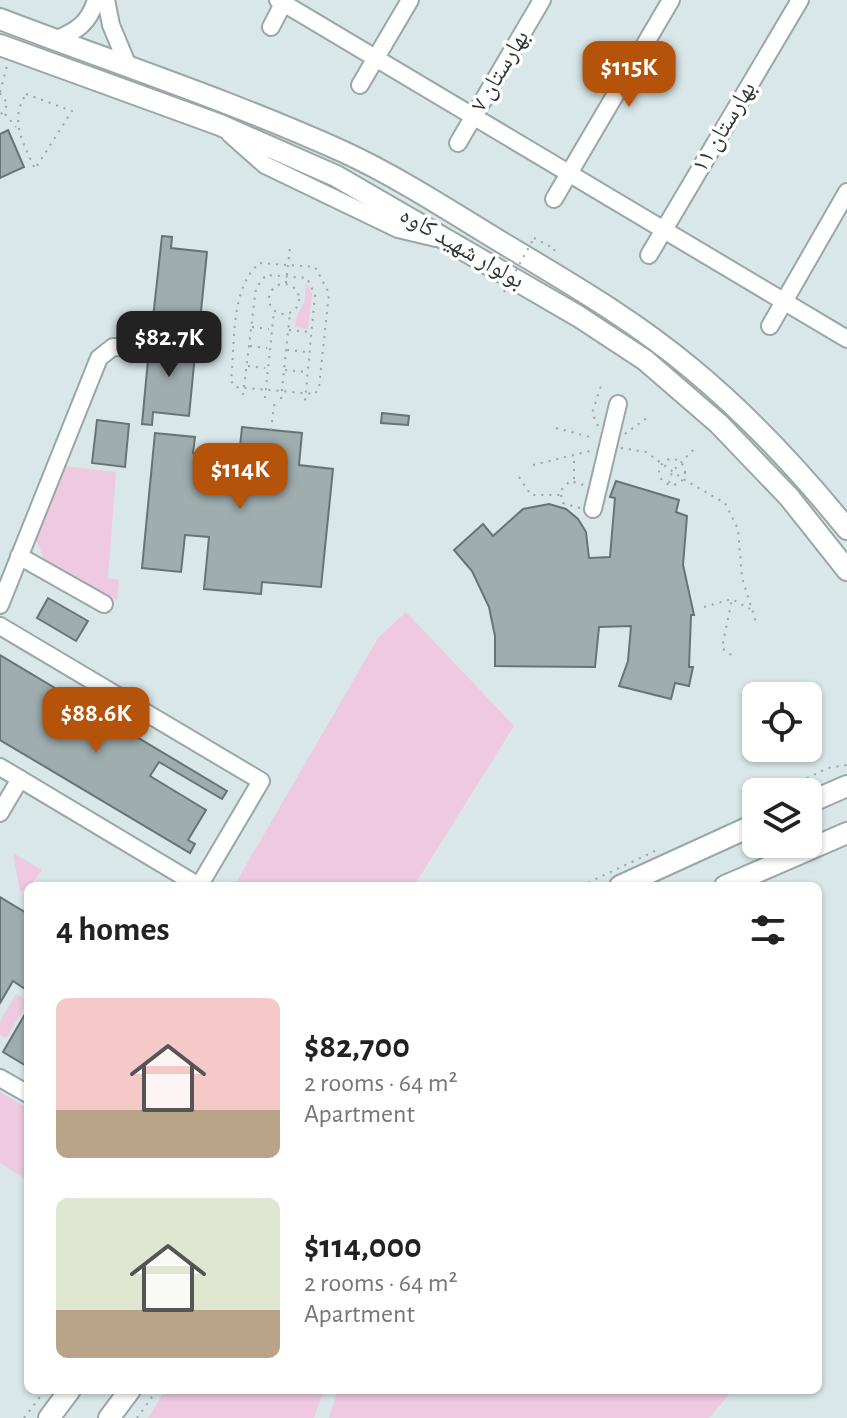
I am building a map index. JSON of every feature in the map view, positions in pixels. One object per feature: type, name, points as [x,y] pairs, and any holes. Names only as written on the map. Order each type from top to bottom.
[{"type":"main road","name":"بولوار شهید کاوه","points":[[0,19],[228,102],[347,154],[590,297],[690,367],[739,410],[807,480],[847,529]]},
{"type":"main road","name":"بولوار شهید کاوه","points":[[6,58],[220,125],[336,176],[455,242],[645,360],[719,424],[789,497],[847,570]]},
{"type":"main road","points":[[822,797],[847,786]]},
{"type":"main road","points":[[629,882],[742,830]]},
{"type":"main road","points":[[734,882],[847,833]]},
{"type":"main road","points":[[49,1418],[67,1394]]},
{"type":"main road","points":[[109,1418],[127,1394]]},
{"type":"street","points":[[55,40],[77,31],[87,22],[96,0]]},
{"type":"street","points":[[106,0],[111,25],[128,66]]},
{"type":"street","points":[[360,85],[410,0]]},
{"type":"street","name":"بهارستان ۷","points":[[458,143],[542,0]]},
{"type":"street","points":[[554,199],[671,0]]},
{"type":"street","name":"بهارستان ۱۱","points":[[649,255],[800,0]]},
{"type":"street","points":[[271,27],[282,1],[847,339]]},
{"type":"street","points":[[770,326],[847,192]]},
{"type":"street","points":[[0,605],[99,358],[113,347],[138,348]]},
{"type":"street","points":[[595,503],[618,404]]},
{"type":"street","points":[[19,556],[104,604]]},
{"type":"street","points":[[0,626],[261,781],[201,882]]},
{"type":"street","points":[[0,767],[192,882]]},
{"type":"street","points":[[0,813],[20,779]]},
{"type":"street","points":[[0,1078],[24,1092]]},
{"type":"path","points":[[0,58],[6,58],[0,92],[8,104]]},
{"type":"path","points":[[5,113],[16,127],[35,169],[72,111],[26,94],[19,105],[16,127]]},
{"type":"path","points":[[8,104],[19,105]]},
{"type":"path","points":[[0,116],[5,113],[8,104]]},
{"type":"path","points":[[504,292],[534,238],[555,249]]},
{"type":"path","points":[[286,284],[290,247]]},
{"type":"path","points":[[260,263],[288,264],[315,267],[329,293],[319,387],[315,394],[235,387],[231,381],[241,288],[248,273],[260,263]]},
{"type":"path","points":[[243,395],[254,294],[260,281],[266,275],[307,278],[314,288],[305,401]]},
{"type":"path","points":[[504,282],[516,289]]},
{"type":"path","points":[[265,398],[274,310],[270,301],[271,291],[286,284]]},
{"type":"path","points":[[281,399],[290,312],[299,299],[296,290],[286,284]]},
{"type":"path","points":[[274,310],[290,312]]},
{"type":"path","points":[[251,326],[272,329]]},
{"type":"path","points":[[288,330],[312,332]]},
{"type":"path","points":[[249,346],[270,349]]},
{"type":"path","points":[[286,350],[309,352]]},
{"type":"path","points":[[246,366],[268,368]]},
{"type":"path","points":[[284,370],[308,372]]},
{"type":"path","points":[[271,430],[275,399]]},
{"type":"path","points":[[556,428],[608,446],[646,452],[672,472],[725,503],[734,515],[742,578],[756,622]]},
{"type":"path","points":[[533,465],[608,446]]},
{"type":"path","points":[[669,484],[672,472],[693,450]]},
{"type":"path","points":[[574,456],[574,480],[595,503]]},
{"type":"path","points":[[661,464],[669,459],[682,462]]},
{"type":"path","points":[[682,462],[685,470],[683,479]]},
{"type":"path","points":[[661,464],[660,477],[669,484]]},
{"type":"path","points":[[519,477],[531,495],[560,495]]},
{"type":"path","points":[[669,484],[683,479]]},
{"type":"path","points":[[574,480],[562,486],[560,495],[567,506],[595,503]]},
{"type":"path","points":[[704,607],[732,599],[751,610]]},
{"type":"path","points":[[731,655],[722,648],[732,599]]},
{"type":"path","points":[[807,778],[828,768],[847,765]]},
{"type":"path","points":[[24,1418],[42,1394]]},
{"type":"path","points":[[137,1418],[154,1394]]},
{"type":"shaded area","points":[[306,282],[312,294],[308,329],[295,327],[297,315],[305,301]]},
{"type":"shaded area","points":[[64,466],[116,472],[108,578],[119,580],[117,600],[44,559],[36,539]]},
{"type":"shaded area","points":[[406,612],[514,726],[416,882],[236,882],[378,638]]},
{"type":"shaded area","points":[[13,853],[42,870],[33,882],[24,882],[24,890],[20,891]]},
{"type":"shaded area","points":[[16,994],[24,999],[24,1008],[6,1038],[0,1035],[0,1022]]},
{"type":"shaded area","points":[[0,1092],[24,1107],[24,1178],[0,1163]]},
{"type":"shaded area","points":[[163,1394],[323,1394],[314,1418],[148,1418]]},
{"type":"shaded area","points":[[337,1394],[730,1394],[709,1418],[329,1418]]},
{"type":"building","points":[[8,130],[24,167],[0,178],[0,134]]},
{"type":"building","points":[[162,236],[172,237],[171,248],[207,252],[200,321],[153,318]]},
{"type":"building","points":[[150,338],[196,344],[189,416],[153,412],[152,425],[142,424]]},
{"type":"building","points":[[382,413],[409,416],[408,425],[381,423]]},
{"type":"building","points":[[97,420],[129,424],[125,467],[92,463]]},
{"type":"building","points":[[242,427],[302,433],[299,465],[333,469],[321,587],[262,582],[261,594],[204,589],[209,537],[185,535],[181,572],[142,568],[155,433],[195,437],[193,453],[239,457]]},
{"type":"building","points":[[616,481],[679,500],[676,512],[687,516],[683,565],[694,615],[691,615],[689,667],[693,667],[689,686],[675,683],[671,699],[619,686],[628,661],[631,626],[599,627],[595,667],[495,666],[495,636],[489,607],[472,571],[454,550],[483,524],[493,536],[523,509],[549,504],[566,509],[578,519],[586,532],[589,558],[610,557],[615,498],[610,497]]},
{"type":"building","points":[[48,598],[88,621],[76,641],[37,618]]},
{"type":"building","points":[[0,655],[227,791],[222,799],[159,762],[150,776],[206,810],[188,840],[195,844],[190,853],[0,740]]},
{"type":"building","points":[[0,897],[24,912],[24,988],[13,981],[0,1003]]},
{"type":"building","points":[[24,1016],[24,1065],[3,1052]]}]
